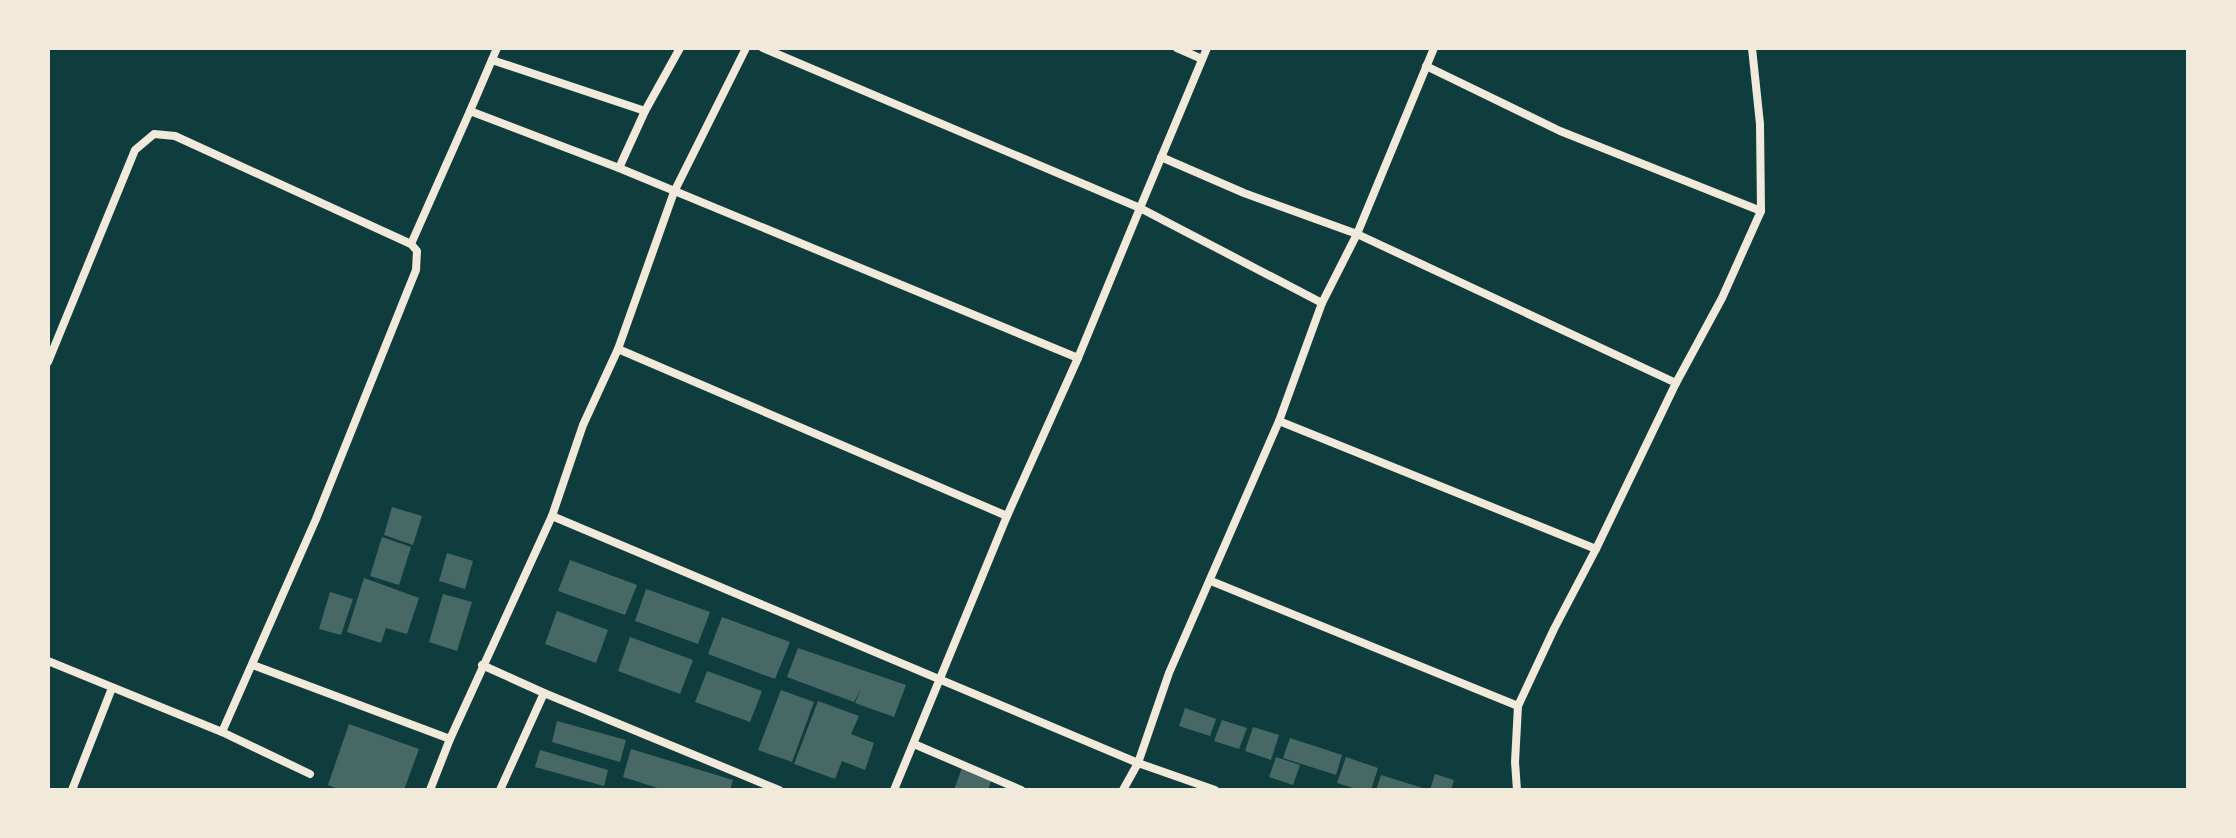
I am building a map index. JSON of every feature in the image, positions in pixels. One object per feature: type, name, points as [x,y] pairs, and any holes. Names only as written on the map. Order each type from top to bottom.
[{"type":"street","points":[[411,244],[497,48]]},
{"type":"street","points":[[619,168],[645,111],[680,48]]},
{"type":"street","points":[[430,790],[482,665],[552,516],[583,425],[618,349],[674,192],[746,48]]},
{"type":"street","points":[[763,48],[1140,208],[1322,303]]},
{"type":"street","points":[[1177,48],[1202,59]]},
{"type":"street","points":[[894,790],[1207,48]]},
{"type":"street","points":[[1123,790],[1138,763],[1169,673],[1279,421],[1322,303],[1357,234],[1434,48]]},
{"type":"street","points":[[1517,790],[1518,706],[1676,383],[1722,298],[1761,211],[1760,124],[1752,48]]},
{"type":"street","points":[[492,60],[645,111]]},
{"type":"street","points":[[1426,66],[1560,131],[1761,211]]},
{"type":"street","points":[[470,111],[619,168],[1078,358]]},
{"type":"street","points":[[48,362],[135,150],[154,134],[175,136],[411,244],[417,251],[416,270],[316,519],[222,732]]},
{"type":"street","points":[[1161,157],[1244,193],[1357,234],[1676,383]]},
{"type":"street","points":[[618,349],[1007,516]]},
{"type":"street","points":[[1279,421],[1596,549]]},
{"type":"street","points":[[552,516],[1138,763],[1215,790]]},
{"type":"street","points":[[1211,581],[1518,706]]},
{"type":"street","points":[[48,661],[222,732],[310,774]]},
{"type":"street","points":[[253,665],[450,739]]},
{"type":"street","points":[[482,665],[779,790]]},
{"type":"street","points":[[72,790],[112,688]]},
{"type":"street","points":[[500,790],[544,693]]},
{"type":"street","points":[[914,744],[1021,790]]},
{"type":"building","points":[[392,507],[422,516],[413,545],[384,535]]},
{"type":"building","points":[[382,537],[411,547],[399,585],[370,576]]},
{"type":"building","points":[[447,553],[473,561],[465,589],[439,581]]},
{"type":"building","points":[[570,560],[637,585],[625,615],[558,591]]},
{"type":"building","points":[[364,578],[419,598],[407,634],[386,628],[381,643],[347,632]]},
{"type":"building","points":[[646,589],[710,612],[698,644],[635,621]]},
{"type":"building","points":[[330,592],[353,599],[341,635],[319,629]]},
{"type":"building","points":[[443,594],[472,602],[457,651],[429,642]]},
{"type":"building","points":[[557,611],[608,630],[596,663],[545,644]]},
{"type":"building","points":[[722,617],[790,642],[775,679],[708,654]]},
{"type":"building","points":[[630,637],[693,660],[680,694],[618,671]]},
{"type":"building","points":[[798,648],[906,685],[894,717],[855,703],[861,689],[854,702],[787,677]]},
{"type":"building","points":[[707,671],[762,691],[750,722],[695,702]]},
{"type":"building","points":[[781,690],[814,702],[792,762],[758,750]]},
{"type":"building","points":[[818,701],[859,716],[851,734],[874,743],[865,770],[842,761],[835,779],[794,764]]},
{"type":"building","points":[[1185,708],[1216,719],[1210,736],[1179,726]]},
{"type":"building","points":[[1222,720],[1247,728],[1239,749],[1214,741]]},
{"type":"building","points":[[557,721],[626,740],[620,762],[552,742]]},
{"type":"building","points":[[349,724],[419,749],[404,790],[341,790],[328,785]]},
{"type":"building","points":[[1253,727],[1279,735],[1271,760],[1245,751]]},
{"type":"building","points":[[1290,738],[1342,755],[1336,775],[1283,758]]},
{"type":"building","points":[[631,749],[733,780],[730,790],[664,790],[623,777]]},
{"type":"building","points":[[540,750],[608,770],[604,786],[535,767]]},
{"type":"building","points":[[1276,757],[1300,765],[1293,785],[1269,777]]},
{"type":"building","points":[[1346,757],[1378,768],[1371,790],[1337,783]]},
{"type":"building","points":[[962,768],[992,778],[988,790],[954,790]]},
{"type":"building","points":[[1435,774],[1454,780],[1451,790],[1430,790]]},
{"type":"building","points":[[1381,775],[1426,789],[1426,790],[1376,790]]}]
